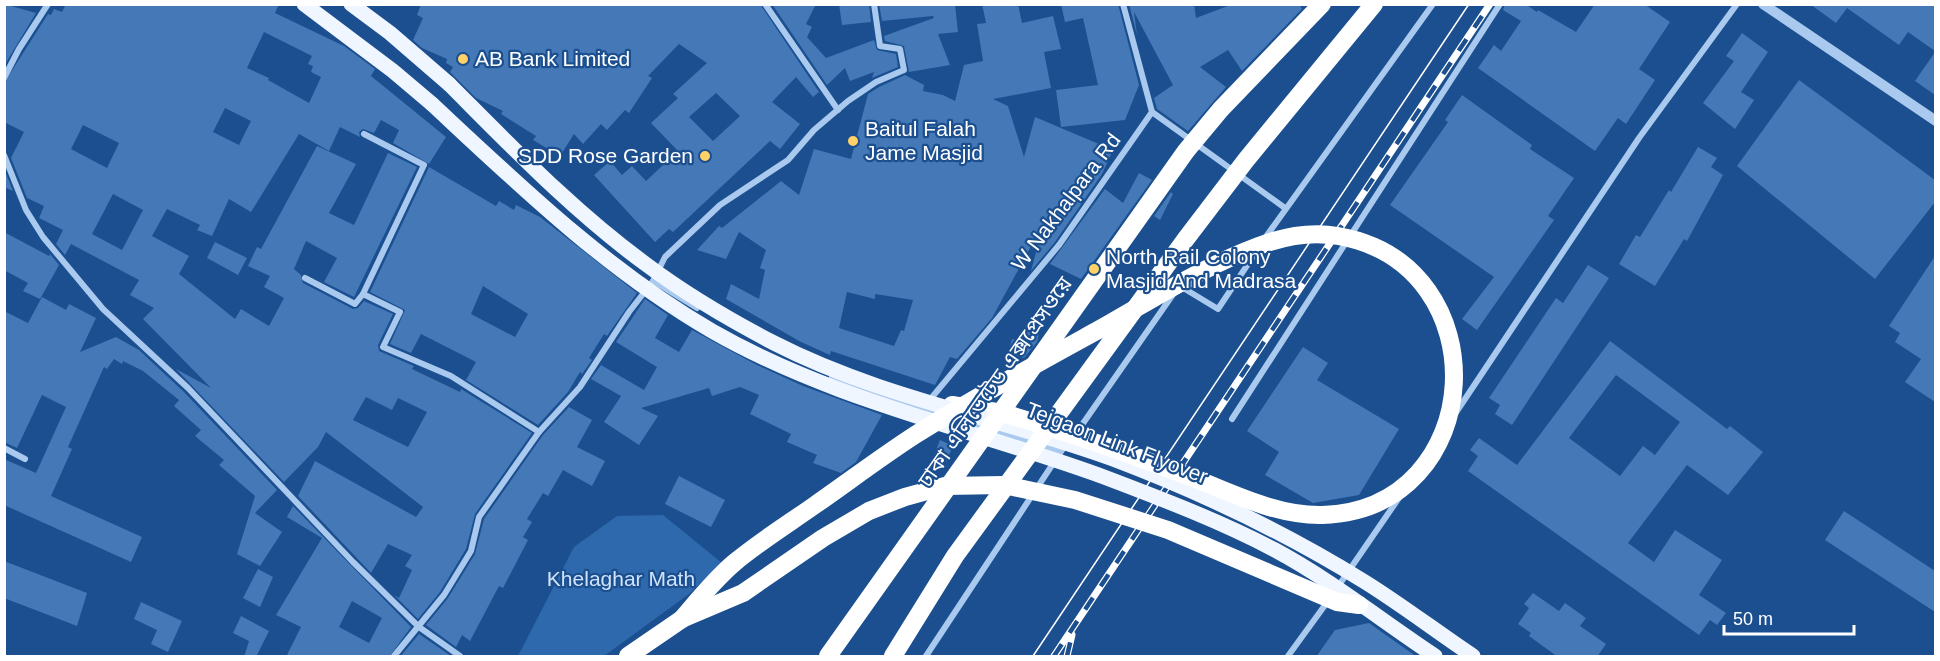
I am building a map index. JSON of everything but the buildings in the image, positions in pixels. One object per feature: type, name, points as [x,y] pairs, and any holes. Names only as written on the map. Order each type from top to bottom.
[{"type":"highway","name":"ঢাকা এলিভেটেড এক্সপ্রেসওয়ে","points":[[828,657],[1186,151],[1228,101],[1322,4]]},
{"type":"highway","points":[[893,657],[955,556],[1185,240],[1246,160],[1374,4]]},
{"type":"highway","points":[[682,619],[734,562],[912,436],[962,406],[982,394],[1195,276],[1269,243],[1314,234],[1339,236],[1365,244],[1389,256],[1413,273],[1430,294],[1442,314],[1454,357],[1454,404],[1444,435],[1427,461],[1403,485],[1372,504],[1346,512],[1320,515],[1271,507],[1136,456],[1003,413],[962,406],[951,405],[937,400]]},
{"type":"highway","points":[[628,657],[682,619],[743,593],[822,538],[869,511],[904,497],[945,486],[1004,485],[1045,492],[1168,530],[1337,602],[1359,605]]},
{"type":"main road","name":"Tejgaon Link Flyover","points":[[304,4],[393,71],[545,209],[601,255],[663,300],[714,332],[784,367],[848,394],[1031,452],[1194,512],[1276,551],[1435,657]]},
{"type":"main road","name":"Tejgaon Link Flyover","points":[[351,4],[390,33],[448,84],[544,179],[645,264],[684,291],[805,358],[879,386],[937,400],[1113,459],[1258,523],[1367,583],[1473,657]]},
{"type":"street","points":[[4,78],[19,49],[48,4]]},
{"type":"street","points":[[765,4],[838,110]]},
{"type":"street","points":[[394,657],[444,595],[471,551],[480,517],[539,432],[580,387],[629,312],[653,281],[665,256],[720,205],[788,160],[814,130],[838,110],[876,82],[904,70],[900,49],[880,46],[874,4]]},
{"type":"street","points":[[1123,4],[1152,112],[1285,208]]},
{"type":"street","points":[[926,657],[1059,451],[1083,425],[1179,285],[1218,309],[1285,208],[1433,4]]},
{"type":"street","points":[[1233,419],[1500,4]]},
{"type":"street","points":[[1288,657],[1362,553],[1639,138],[1737,4]]},
{"type":"street","points":[[1762,4],[1935,121]]},
{"type":"street","name":"W Nakhalpara Rd","points":[[937,400],[1059,245],[1152,112]]},
{"type":"street","points":[[305,278],[355,304],[363,294],[424,165],[364,134]]},
{"type":"street","points":[[4,154],[26,210],[42,237],[103,309],[188,388],[353,562],[419,627],[459,657]]},
{"type":"street","points":[[653,281],[758,342],[844,382],[1059,451]]},
{"type":"street","points":[[363,294],[400,312],[383,347],[451,376],[539,432]]},
{"type":"street","points":[[4,448],[25,459]]},
{"type":"green space","name":"Khelaghar Math","points":[[663,515],[722,563],[689,594],[604,656],[518,656],[574,547],[617,516]]},
{"type":"tram line","points":[[1033,656],[1469,4]]},
{"type":"railway","points":[[1054,656],[1490,4]]},
{"type":"railway","points":[[1067,656],[1072,635]]},
{"type":"place","name":"AB Bank Limited","points":[[463,59]]},
{"type":"place","name":"Baitul Falah Jame Masjid","points":[[853,141]]},
{"type":"place","name":"SDD Rose Garden","points":[[705,156]]},
{"type":"place","name":"North Rail Colony Masjid And Madrasa","points":[[1094,269]]}]
